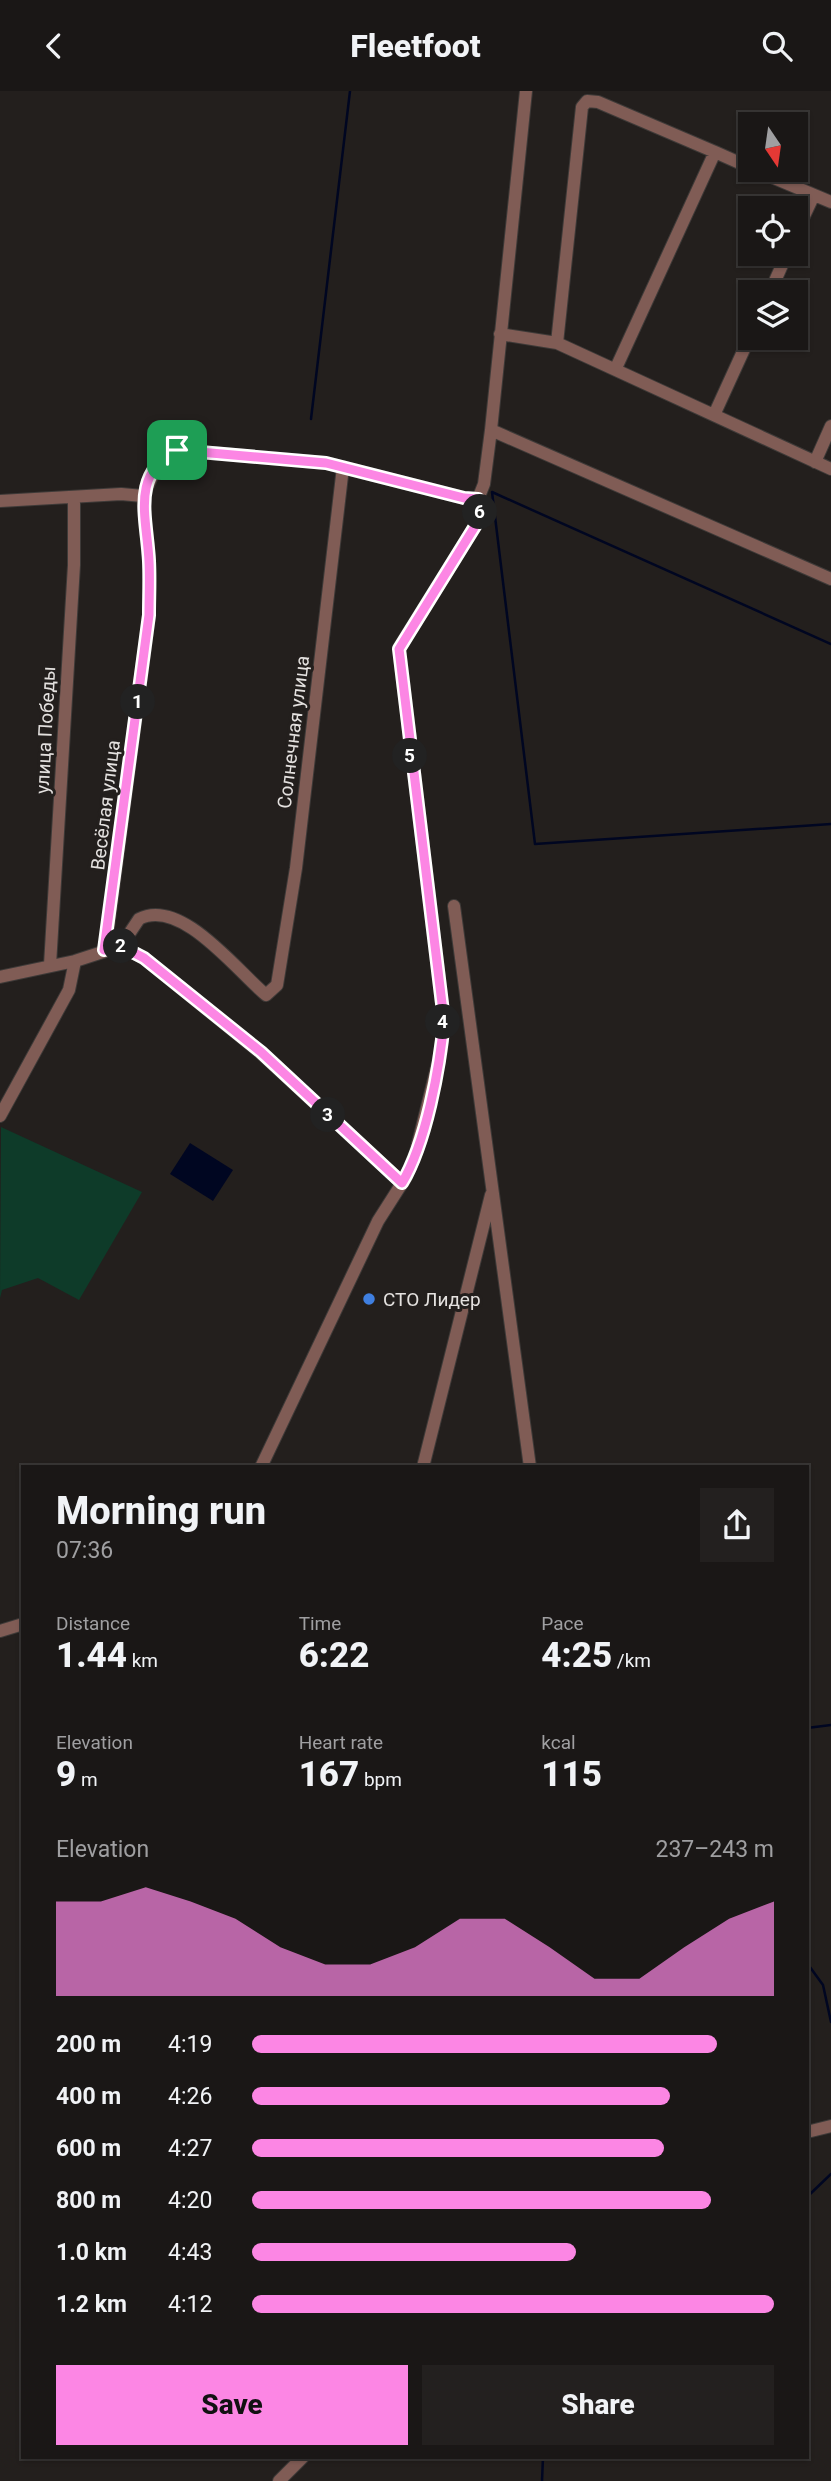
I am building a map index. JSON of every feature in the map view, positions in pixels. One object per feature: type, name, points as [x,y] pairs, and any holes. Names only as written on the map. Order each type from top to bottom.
[{"type":"street","points":[[262,1465],[373,1233],[402,1183],[419,1142],[441,1051],[444,1020],[399,649],[477,523],[480,510],[478,499],[484,484],[491,430],[526,91]]},
{"type":"street","points":[[557,343],[582,107],[587,101],[598,102],[738,162]]},
{"type":"street","points":[[616,368],[715,152]]},
{"type":"street","points":[[784,182],[831,202]]},
{"type":"street","points":[[808,208],[814,195]]},
{"type":"street","points":[[500,334],[557,343],[831,469]]},
{"type":"street","points":[[714,415],[744,350]]},
{"type":"street","points":[[815,461],[831,426]]},
{"type":"street","points":[[491,430],[831,579]]},
{"type":"street","points":[[0,501],[121,494],[143,496],[160,459],[177,450],[326,463],[464,498],[478,499]]},
{"type":"street","name":"Солнечная улица","points":[[121,946],[139,919],[152,915],[171,917],[202,934],[266,995],[281,978],[343,467]]},
{"type":"street","name":"Весёлая улица","points":[[104,950],[149,615],[149,561],[143,496]]},
{"type":"street","name":"улица Победы","points":[[50,965],[74,565],[74,497]]},
{"type":"street","points":[[454,906],[530,1465]]},
{"type":"street","points":[[0,977],[75,961],[121,946],[144,958],[261,1052],[402,1183]]},
{"type":"street","points":[[0,1116],[69,990],[75,961]]},
{"type":"street","points":[[424,1465],[493,1188]]},
{"type":"street","points":[[0,1631],[21,1625]]},
{"type":"street","points":[[809,2131],[831,2126]]},
{"type":"street","points":[[279,2481],[301,2459]]},
{"type":"green space","points":[[1,1127],[142,1192],[79,1300],[38,1278],[2,1290],[0,1298]]},
{"type":"water","points":[[190,1143],[233,1170],[213,1201],[170,1174]]},
{"type":"waterway","points":[[311,419],[350,91]]},
{"type":"waterway","points":[[831,644],[492,492],[535,844],[831,824]]},
{"type":"waterway","points":[[809,1728],[831,1725]]},
{"type":"waterway","points":[[809,1966],[823,1985],[831,2022]]},
{"type":"waterway","points":[[809,2195],[831,2174]]},
{"type":"waterway","points":[[542,2481],[543,2459]]},
{"type":"place","name":"СТО Лидер","points":[[369,1299]]},
{"type":"route","points":[[177,450],[326,463],[464,498],[478,499],[480,510],[477,523],[399,649],[407,734],[444,1020],[441,1051],[416,1152],[402,1183],[261,1052],[144,958],[121,946],[104,950],[106,923],[115,883],[134,723],[142,684],[149,615],[149,561],[143,496],[160,459],[177,450]]}]
